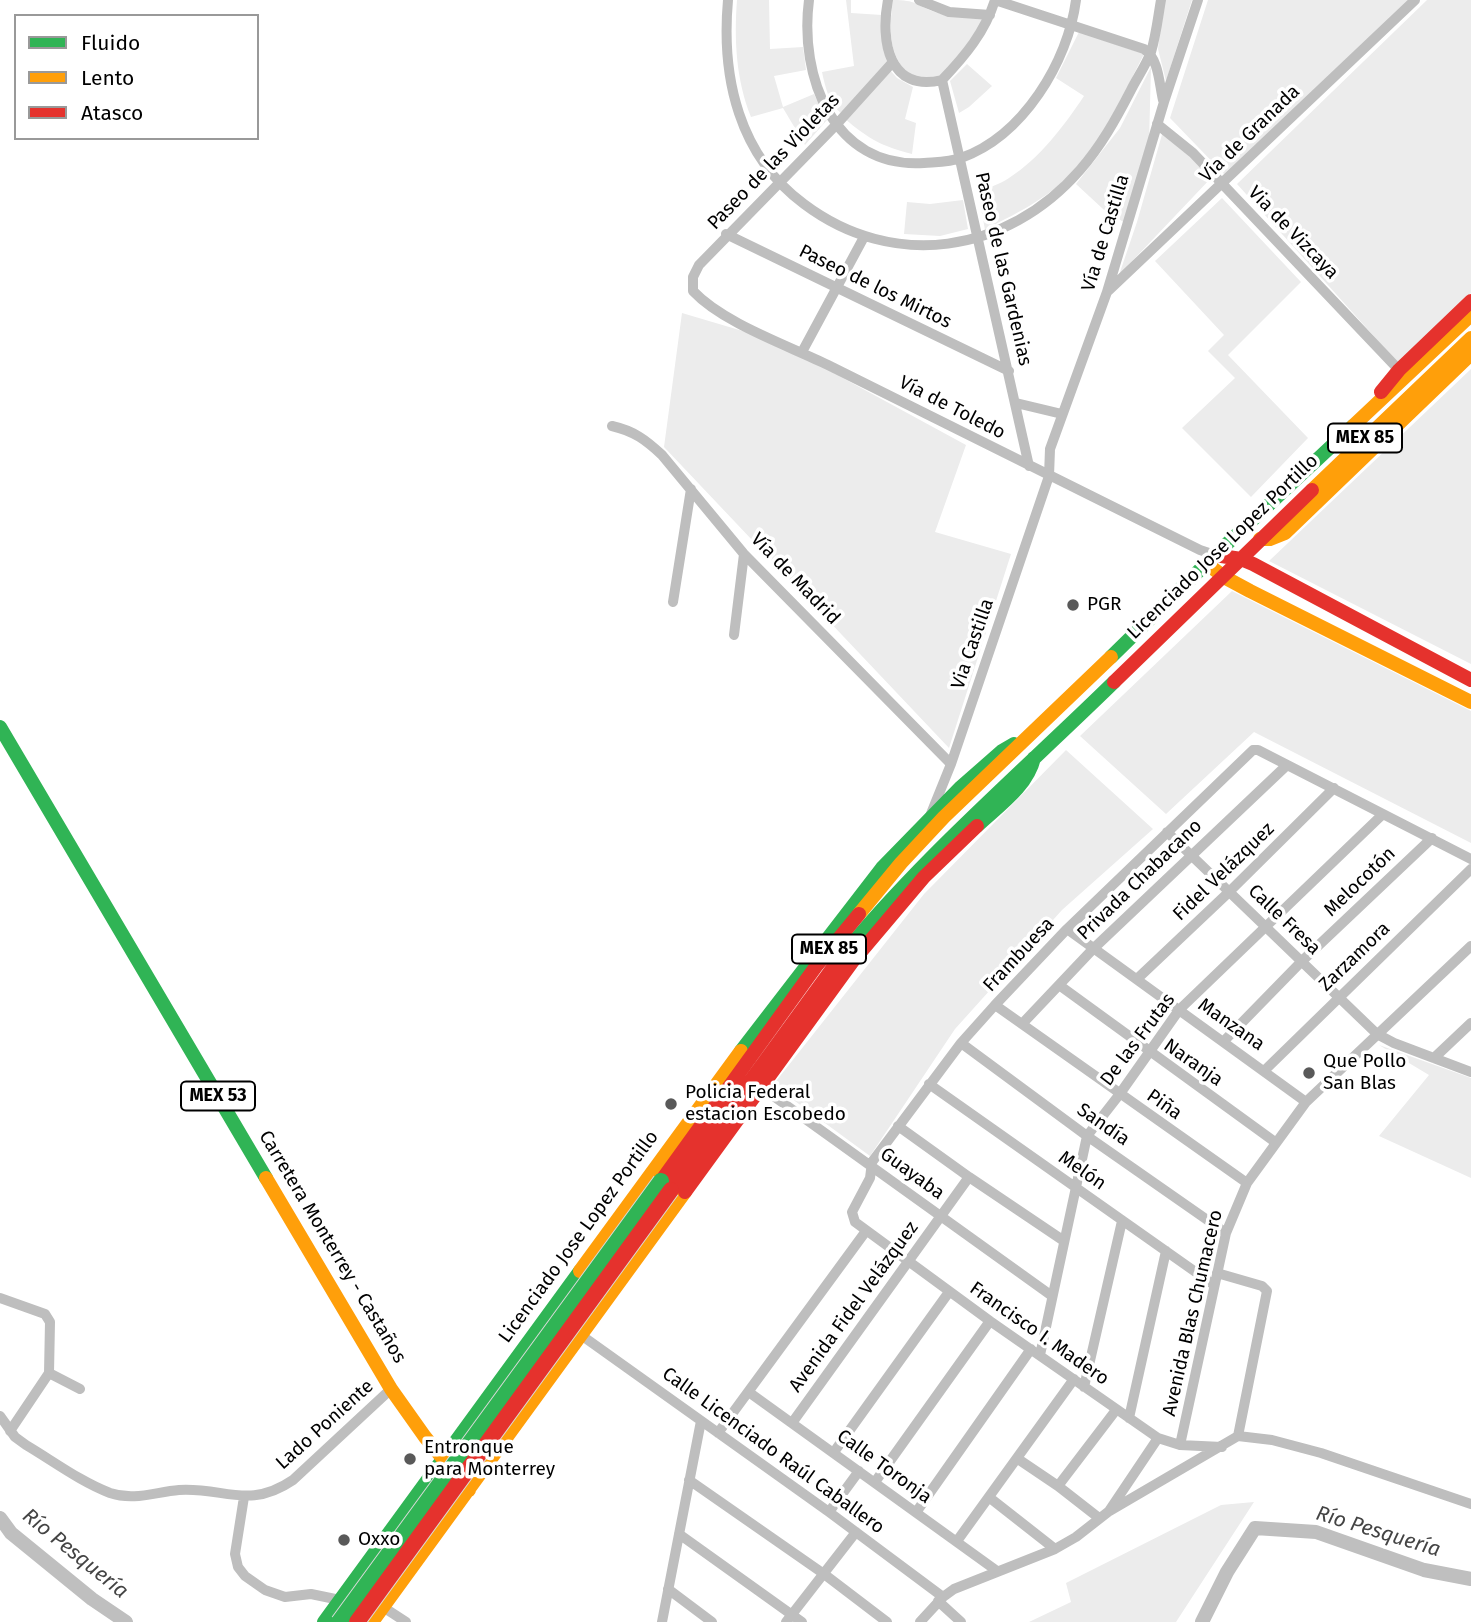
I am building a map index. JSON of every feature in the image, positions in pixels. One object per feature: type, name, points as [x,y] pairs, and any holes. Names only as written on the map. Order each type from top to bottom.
[{"type":"main road","points":[[1375,406],[1383,388],[1399,370],[1471,301]]},
{"type":"main road","name":"Licenciado Jose Lopez Portillo","points":[[357,1622],[666,1186],[809,976],[879,888],[944,817],[1026,741],[1207,556],[1375,406],[1471,315]]},
{"type":"main road","name":"Licenciado Jose Lopez Portillo","points":[[372,1622],[581,1335],[857,937],[891,897],[954,832],[1471,338]]},
{"type":"main road","points":[[1260,539],[1275,538],[1284,533],[1471,354]]},
{"type":"main road","points":[[1207,556],[1241,559],[1471,680]]},
{"type":"main road","points":[[1207,556],[1224,576],[1471,702]]},
{"type":"main road","name":"Carretera Monterrey - Castaños","points":[[0,727],[391,1389],[469,1490]]},
{"type":"main road","name":"Licenciado Jose Lopez Portillo","points":[[338,1610],[401,1516],[809,959],[882,869],[961,787],[1002,751],[1026,741]]},
{"type":"main road","name":"Licenciado Jose Lopez Portillo","points":[[324,1622],[338,1610],[666,1186],[756,1084]]},
{"type":"main road","points":[[476,1414],[474,1425],[482,1439],[493,1444],[504,1442]]},
{"type":"main road","points":[[401,1516],[414,1513],[430,1520],[433,1529],[431,1542]]},
{"type":"street","points":[[728,0],[729,63],[738,114],[758,156],[777,183],[817,214],[839,227],[864,237],[897,244],[929,246],[976,238],[1001,228],[1039,208],[1078,172],[1112,125],[1150,53],[1161,0]]},
{"type":"street","points":[[809,0],[809,63],[823,104],[836,125],[860,145],[889,159],[916,163],[959,159],[996,139],[1022,113],[1047,79],[1072,25],[1076,0]]},
{"type":"street","points":[[888,0],[887,33],[892,63],[907,79],[926,82],[942,80],[972,46],[990,15],[995,0],[1135,44],[1150,53],[1164,102]]},
{"type":"street","points":[[919,0],[949,12],[990,15]]},
{"type":"street","name":"Vía de Castilla","points":[[1049,476],[1050,449],[1107,292],[1157,124],[1198,0]]},
{"type":"street","name":"Vía de Granada","points":[[1107,292],[1415,0]]},
{"type":"street","name":"Paseo de las Violetas","points":[[693,291],[693,277],[699,265],[726,234],[836,125],[892,63]]},
{"type":"street","name":"Paseo de las Gardenias","points":[[942,80],[1029,466]]},
{"type":"street","name":"Via de Vizcaya","points":[[1157,124],[1193,153],[1399,370]]},
{"type":"street","name":"Paseo de los Mirtos","points":[[726,234],[1009,371]]},
{"type":"street","points":[[802,352],[864,237]]},
{"type":"street","name":"Vía de Toledo","points":[[693,291],[702,301],[724,316],[802,352],[1207,556]]},
{"type":"street","points":[[1016,404],[1062,414]]},
{"type":"street","name":"Vía de Madrid","points":[[612,426],[632,431],[648,442],[744,554],[951,764]]},
{"type":"street","name":"Via Castilla","points":[[928,821],[951,764],[1049,476]]},
{"type":"street","points":[[673,601],[691,489]]},
{"type":"street","points":[[734,635],[744,554]]},
{"type":"street","name":"Frambuesa","points":[[851,1216],[870,1178],[870,1166],[929,1084],[961,1043],[1067,929],[1255,749],[1286,766]]},
{"type":"street","points":[[1286,766],[1471,859]]},
{"type":"street","name":"Privada Chabacano","points":[[1022,1024],[1093,949],[1286,766]]},
{"type":"street","name":"Fidel Velázquez","points":[[1136,979],[1334,788]]},
{"type":"street","name":"De las Frutas","points":[[1036,1352],[1052,1296],[1087,1136],[1179,1010],[1383,814]]},
{"type":"street","name":"Calle Fresa","points":[[1167,832],[1377,1034]]},
{"type":"street","name":"Melocotón","points":[[1223,1042],[1302,961],[1432,838]]},
{"type":"street","name":"Zarzamora","points":[[1265,1070],[1471,869]]},
{"type":"street","name":"Manzana","points":[[1067,929],[1306,1102]]},
{"type":"street","name":"Avenida Blas Chumacero","points":[[1181,1445],[1226,1233],[1247,1183],[1306,1102],[1471,946]]},
{"type":"street","name":"Naranja","points":[[1059,985],[1275,1142]]},
{"type":"street","name":"Piña","points":[[995,1005],[1247,1183]]},
{"type":"street","points":[[1434,1058],[1471,1023]]},
{"type":"street","points":[[1377,1034],[1471,1072]]},
{"type":"street","name":"Sandía","points":[[961,1043],[1087,1136],[1226,1233]]},
{"type":"street","name":"Guayaba","points":[[756,1084],[1052,1296]]},
{"type":"street","name":"Melón","points":[[929,1084],[1214,1285]]},
{"type":"street","points":[[898,1126],[1064,1241]]},
{"type":"street","name":"Avenida Fidel Velázquez","points":[[792,1423],[969,1177]]},
{"type":"street","name":"Francisco I. Madero","points":[[851,1216],[866,1231],[990,1321],[1158,1438],[1181,1445],[1222,1447]]},
{"type":"street","points":[[1084,1387],[1122,1221]]},
{"type":"street","points":[[718,1433],[750,1393],[866,1231]]},
{"type":"street","points":[[1129,1418],[1166,1251]]},
{"type":"street","points":[[1217,1273],[1262,1286],[1267,1291],[1238,1436]]},
{"type":"street","points":[[834,1452],[950,1292]]},
{"type":"street","points":[[0,1298],[49,1317],[49,1373],[10,1431]]},
{"type":"street","points":[[875,1482],[990,1321]]},
{"type":"street","name":"Calle Licenciado Raúl Caballero","points":[[581,1335],[856,1532],[941,1599],[961,1622]]},
{"type":"street","points":[[917,1511],[1036,1352]]},
{"type":"street","points":[[49,1373],[80,1389]]},
{"type":"street","points":[[957,1541],[1074,1379]]},
{"type":"street","name":"Lado Poniente","points":[[0,1416],[19,1440],[46,1458],[111,1493],[145,1496],[187,1490],[244,1497],[275,1490],[293,1480],[391,1389]]},
{"type":"street","name":"Calle Toronja","points":[[750,1393],[997,1571]]},
{"type":"street","points":[[1058,1486],[1116,1410]]},
{"type":"street","points":[[662,1622],[701,1421]]},
{"type":"street","points":[[920,1622],[941,1599],[962,1585],[1055,1549],[1076,1537],[1108,1512],[1238,1436],[1272,1440],[1321,1453],[1471,1504]]},
{"type":"street","points":[[1108,1512],[1158,1438]]},
{"type":"street","points":[[1018,1459],[1099,1518]]},
{"type":"street","points":[[829,1512],[859,1471]]},
{"type":"street","points":[[690,1480],[824,1574],[887,1622]]},
{"type":"street","points":[[244,1497],[235,1554],[237,1567],[265,1590],[285,1597],[311,1594],[338,1610]]},
{"type":"street","points":[[990,1498],[1055,1549]]},
{"type":"street","points":[[789,1618],[856,1532]]},
{"type":"street","points":[[679,1534],[789,1618],[802,1622]]},
{"type":"street","points":[[668,1590],[712,1622]]},
{"type":"street","points":[[383,1607],[406,1622]]},
{"type":"shaded area","points":[[737,0],[769,0],[770,49],[803,47],[806,70],[774,76],[783,107],[814,94],[827,120],[805,145],[783,108],[751,117],[742,89],[737,59]]},
{"type":"shaded area","points":[[846,0],[851,0],[851,13],[882,15],[887,62],[841,113],[831,100],[822,72],[854,66]]},
{"type":"shaded area","points":[[893,0],[912,2],[948,15],[986,17],[950,68],[936,78],[922,78],[908,75],[893,49]]},
{"type":"shaded area","points":[[1164,0],[1192,0],[1166,81],[1158,49]]},
{"type":"shaded area","points":[[1208,0],[1410,0],[1224,174],[1170,118]]},
{"type":"shaded area","points":[[1427,0],[1471,0],[1471,293],[1398,363],[1237,184]]},
{"type":"shaded area","points":[[1079,32],[1144,54],[1100,135],[1072,172],[1056,188],[1025,209],[985,230],[978,192],[1005,180],[1031,161],[1060,130],[1084,96],[1056,78]]},
{"type":"shaded area","points":[[967,64],[992,86],[959,113],[950,81]]},
{"type":"shaded area","points":[[1151,67],[1149,143],[1125,223],[1103,209],[1076,184],[1120,128]]},
{"type":"shaded area","points":[[889,69],[897,78],[913,87],[905,119],[916,123],[912,154],[876,141],[845,119]]},
{"type":"shaded area","points":[[1163,131],[1212,177],[1119,275],[1137,222]]},
{"type":"shaded area","points":[[1222,198],[1301,282],[1228,355],[1308,438],[1251,497],[1182,428],[1235,378],[1208,351],[1224,335],[1155,261]]},
{"type":"shaded area","points":[[963,200],[968,229],[940,236],[904,234],[907,202],[930,204]]},
{"type":"shaded area","points":[[682,313],[773,340],[966,445],[935,532],[1011,554],[949,748],[664,447]]},
{"type":"shaded area","points":[[1471,369],[1471,664],[1269,561]]},
{"type":"shaded area","points":[[1232,591],[1471,711],[1471,843],[1254,732],[1166,814],[1080,736]]},
{"type":"shaded area","points":[[1066,750],[1153,829],[1062,910],[955,1029],[870,1156],[773,1085],[924,894]]},
{"type":"shaded area","points":[[1379,1045],[1471,1078],[1471,1178],[1379,1136],[1429,1075]]},
{"type":"shaded area","points":[[1254,1502],[1176,1622],[1029,1622],[1071,1602],[1066,1583],[1221,1505]]},
{"type":"waterway","name":"Río Pesquería","points":[[0,1518],[11,1533],[92,1599],[126,1622]]},
{"type":"waterway","name":"Río Pesquería","points":[[1202,1622],[1227,1572],[1255,1528],[1316,1532],[1424,1570],[1471,1579]]},
{"type":"traffic: fast","points":[[1111,657],[1353,426]]},
{"type":"traffic: fast","points":[[837,962],[936,852],[1114,682]]},
{"type":"traffic: fast","points":[[0,727],[266,1178]]},
{"type":"traffic: fast","points":[[741,1051],[882,868],[961,787],[1002,751],[1014,744]]},
{"type":"traffic: fast","points":[[977,826],[1018,787],[1034,758]]},
{"type":"traffic: fast","points":[[339,1622],[661,1181]]},
{"type":"traffic: fast","points":[[324,1622],[580,1271]]},
{"type":"traffic: slow","points":[[1353,426],[1471,315]]},
{"type":"traffic: slow","points":[[1312,490],[1471,338]]},
{"type":"traffic: slow","points":[[1260,539],[1270,539],[1285,533],[1471,354]]},
{"type":"traffic: slow","points":[[1206,563],[1224,577],[1250,591],[1471,702]]},
{"type":"traffic: slow","points":[[859,914],[944,817],[1111,657]]},
{"type":"traffic: slow","points":[[580,1271],[741,1051]]},
{"type":"traffic: slow","points":[[266,1178],[391,1389],[425,1437],[469,1490]]},
{"type":"traffic: slow","points":[[372,1622],[685,1192]]},
{"type":"traffic: jam","points":[[1381,392],[1399,370],[1471,301]]},
{"type":"traffic: jam","points":[[1114,682],[1312,490]]},
{"type":"traffic: jam","points":[[1215,555],[1253,564],[1471,680]]},
{"type":"traffic: jam","points":[[685,1192],[853,961],[924,877],[977,826]]},
{"type":"traffic: jam","points":[[661,1181],[817,965],[859,914]]},
{"type":"traffic: jam","points":[[671,1190],[837,962]]},
{"type":"traffic: jam","points":[[357,1622],[671,1190]]},
{"type":"place","name":"PGR","points":[[1073,605]]},
{"type":"place","name":"Que Pollo San Blas","points":[[1309,1073]]},
{"type":"place","name":"Policia Federal estacion Escobedo","points":[[671,1104]]},
{"type":"place","name":"Entronque para Monterrey","points":[[410,1459]]},
{"type":"place","name":"Oxxo","points":[[344,1540]]}]
